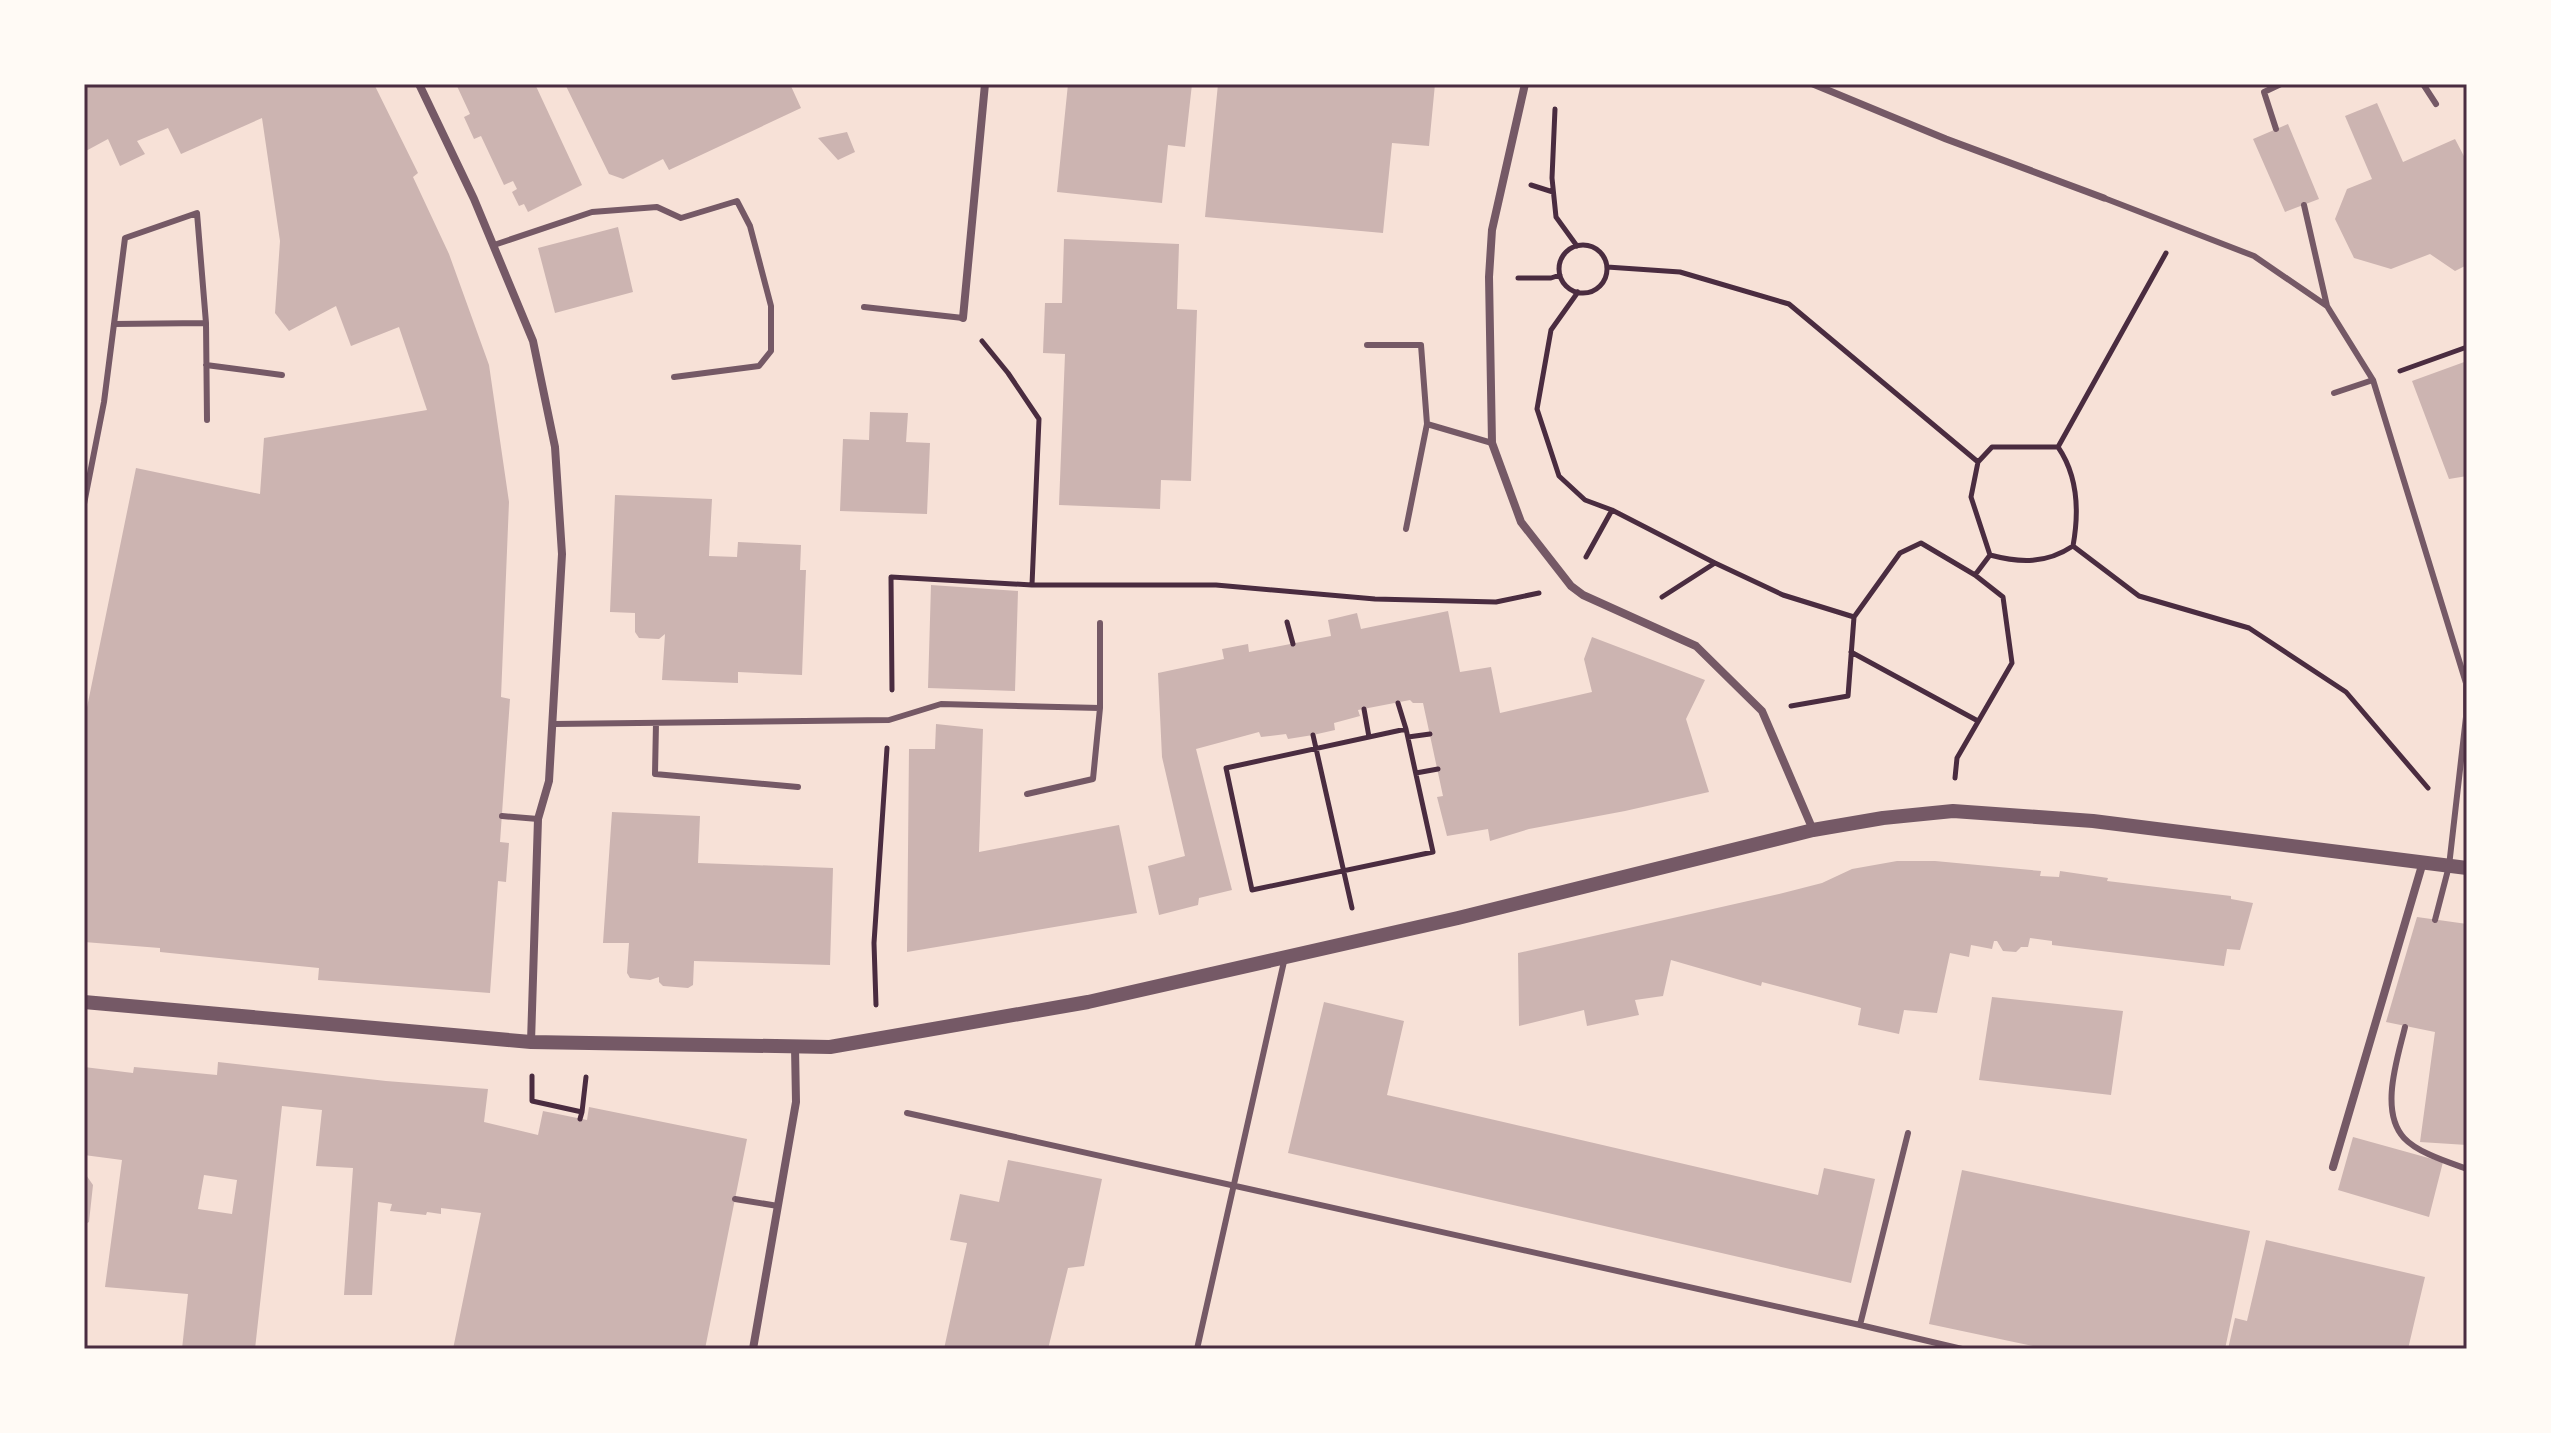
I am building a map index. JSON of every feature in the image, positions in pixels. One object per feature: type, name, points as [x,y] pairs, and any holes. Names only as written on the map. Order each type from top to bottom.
[{"type":"street","points":[[419,84],[494,245],[533,341],[555,447],[562,554],[549,781],[538,819],[531,1042]]},
{"type":"street","points":[[963,318],[985,84]]},
{"type":"street","points":[[1525,84],[1492,230],[1489,277],[1492,443],[1521,522],[1571,586],[1583,595],[1696,646],[1762,711],[1813,830]]},
{"type":"street","points":[[1813,84],[1946,139],[2104,198]]},
{"type":"street","points":[[84,1002],[531,1042],[830,1047],[1088,1002],[1360,940],[1813,830],[1883,818],[1953,811],[2093,821],[2467,868]]},
{"type":"street","points":[[2333,1167],[2423,862]]},
{"type":"street","points":[[753,1349],[796,1102],[795,1047]]},
{"type":"lane","points":[[2276,129],[2264,92],[2281,84]]},
{"type":"lane","points":[[2423,84],[2436,104]]},
{"type":"lane","points":[[2104,198],[2254,256],[2327,306]]},
{"type":"lane","points":[[494,245],[592,212],[657,207],[681,218],[737,201],[750,226],[771,306],[771,351],[759,366],[674,377]]},
{"type":"lane","points":[[2304,205],[2327,306],[2373,380],[2464,666],[2467,717],[2449,866],[2435,920]]},
{"type":"lane","points":[[84,504],[104,402],[125,238],[197,213],[206,323],[207,420]]},
{"type":"lane","points":[[864,307],[963,318]]},
{"type":"lane","points":[[114,324],[206,323]]},
{"type":"lane","points":[[1367,345],[1421,345],[1427,424],[1406,529]]},
{"type":"lane","points":[[206,365],[282,375]]},
{"type":"lane","points":[[2334,393],[2373,380]]},
{"type":"lane","points":[[1427,424],[1492,443]]},
{"type":"lane","points":[[1027,794],[1093,779],[1100,708],[1100,623]]},
{"type":"lane","points":[[554,724],[889,720],[941,704],[1100,708]]},
{"type":"lane","points":[[656,723],[655,774],[798,787]]},
{"type":"lane","points":[[502,816],[538,819]]},
{"type":"lane","points":[[1197,1349],[1285,957]]},
{"type":"lane","points":[[2405,1027],[2393,1073],[2391,1102],[2403,1137],[2419,1148],[2467,1169]]},
{"type":"lane","points":[[907,1113],[1962,1349]]},
{"type":"lane","points":[[1860,1325],[1908,1133]]},
{"type":"lane","points":[[735,1199],[778,1206]]},
{"type":"path","points":[[1555,100],[1552,178],[1556,217],[1577,246]]},
{"type":"path","points":[[2058,447],[2180,227]]},
{"type":"path","points":[[1578,292],[1567,286],[1560,275],[1561,260],[1571,249],[1585,245],[1600,252],[1607,274],[1599,287],[1578,292],[1551,330],[1537,409],[1559,476],[1585,500],[1612,510],[1715,563],[1783,595],[1854,617]]},
{"type":"path","points":[[1607,267],[1680,272],[1789,304],[1978,462]]},
{"type":"path","points":[[1504,278],[1551,278],[1560,275]]},
{"type":"path","points":[[963,318],[1008,373],[1039,419],[1032,585]]},
{"type":"path","points":[[2373,380],[2467,347]]},
{"type":"path","points":[[1990,555],[1971,497],[1978,462],[1992,447],[2058,447]]},
{"type":"path","points":[[1990,555],[2016,562],[2058,557],[2073,546],[2078,518],[2075,491],[2058,447]]},
{"type":"path","points":[[877,1038],[874,943],[892,687],[891,577],[1032,585],[1216,585],[1375,599],[1496,602],[1571,586],[1612,510]]},
{"type":"path","points":[[1762,711],[1848,696],[1854,617],[1900,553],[1921,543],[1975,575],[2003,597],[2012,663],[1957,758]]},
{"type":"path","points":[[2073,546],[2139,596],[2249,628],[2346,692],[2453,817]]},
{"type":"path","points":[[1975,575],[1990,555]]},
{"type":"path","points":[[1633,617],[1715,563]]},
{"type":"path","points":[[1287,622],[1293,644]]},
{"type":"path","points":[[1851,652],[1978,721]]},
{"type":"path","points":[[1398,703],[1406,729],[1408,737],[1433,852],[1252,890],[1226,768],[1406,729]]},
{"type":"path","points":[[1364,709],[1369,737]]},
{"type":"path","points":[[1408,737],[1430,734]]},
{"type":"path","points":[[1313,735],[1360,940]]},
{"type":"path","points":[[1416,773],[1438,769]]},
{"type":"path","points":[[531,1042],[532,1101],[582,1113]]},
{"type":"building","points":[[84,84],[374,84],[418,173],[413,177],[449,254],[489,365],[509,502],[501,697],[510,699],[500,842],[509,843],[506,882],[498,881],[490,993],[318,980],[319,968],[84,942],[84,722],[136,468],[260,494],[264,438],[427,410],[399,327],[351,346],[336,306],[289,331],[275,313],[280,241],[262,118],[181,154],[168,128],[137,141],[145,154],[120,166],[108,139],[84,152]]},
{"type":"building","points":[[456,84],[535,84],[582,185],[528,212],[524,204],[519,206],[512,192],[517,189],[513,181],[504,185],[481,136],[474,139],[464,117],[470,114]]},
{"type":"building","points":[[565,84],[790,84],[801,108],[669,170],[663,159],[623,179],[609,174]]},
{"type":"building","points":[[1068,84],[1192,84],[1185,147],[1168,145],[1162,203],[1057,192]]},
{"type":"building","points":[[1218,84],[1435,84],[1429,146],[1392,143],[1383,233],[1205,217]]},
{"type":"building","points":[[2377,103],[2403,162],[2455,139],[2467,162],[2467,265],[2455,271],[2430,254],[2391,269],[2354,258],[2335,219],[2347,189],[2372,179],[2345,116]]},
{"type":"building","points":[[2288,124],[2319,199],[2285,212],[2253,139]]},
{"type":"building","points":[[847,132],[855,152],[838,160],[818,138]]},
{"type":"building","points":[[618,227],[633,292],[555,313],[538,248]]},
{"type":"building","points":[[1064,239],[1179,244],[1177,309],[1197,310],[1191,481],[1161,480],[1160,509],[1059,505],[1065,354],[1043,353],[1045,303],[1062,303]]},
{"type":"building","points":[[2467,361],[2467,476],[2449,479],[2412,381]]},
{"type":"building","points":[[870,412],[908,413],[906,442],[930,443],[927,514],[840,511],[843,439],[869,440]]},
{"type":"building","points":[[615,495],[712,499],[709,556],[737,557],[738,542],[801,545],[800,570],[806,570],[802,675],[738,672],[738,683],[662,680],[665,634],[659,639],[639,638],[635,632],[635,613],[610,612]]},
{"type":"building","points":[[931,585],[1018,591],[1015,691],[928,688]]},
{"type":"building","points":[[1448,611],[1460,672],[1491,667],[1500,713],[1592,692],[1584,659],[1592,637],[1705,680],[1686,719],[1709,792],[1529,829],[1490,841],[1488,829],[1447,836],[1437,797],[1443,796],[1423,703],[1410,700],[1358,710],[1360,716],[1334,723],[1335,730],[1313,735],[1288,739],[1286,734],[1261,737],[1259,732],[1196,749],[1232,890],[1199,898],[1198,905],[1159,915],[1148,866],[1185,856],[1162,757],[1158,673],[1224,659],[1222,649],[1248,644],[1249,652],[1331,636],[1328,620],[1357,613],[1361,629]]},
{"type":"building","points":[[936,724],[983,729],[979,852],[1119,825],[1137,913],[907,952],[909,749],[935,749]]},
{"type":"building","points":[[612,812],[700,816],[698,863],[833,868],[830,965],[694,961],[693,985],[688,988],[663,986],[659,977],[650,980],[630,978],[627,973],[629,943],[603,943]]},
{"type":"building","points":[[1897,861],[1935,861],[2041,871],[2040,876],[2059,877],[2060,871],[2108,878],[2107,881],[2231,896],[2231,899],[2253,903],[2240,950],[2227,949],[2224,966],[2052,945],[2052,941],[2030,938],[2028,947],[2021,947],[2016,952],[2003,951],[1997,941],[1994,941],[1992,949],[1971,945],[1969,957],[1950,953],[1937,1013],[1904,1010],[1899,1034],[1858,1025],[1861,1008],[1762,982],[1761,986],[1671,960],[1663,996],[1635,1000],[1639,1015],[1587,1026],[1584,1010],[1519,1026],[1518,953],[1783,893],[1822,883],[1852,869]]},
{"type":"building","points":[[2417,917],[2467,924],[2467,1145],[2420,1142],[2435,1032],[2386,1022]]},
{"type":"building","points":[[1992,997],[2123,1011],[2111,1095],[1979,1080]]},
{"type":"building","points":[[1324,1002],[1404,1021],[1387,1095],[1818,1195],[1824,1168],[1875,1179],[1851,1283],[1288,1153]]},
{"type":"building","points":[[218,1062],[488,1089],[484,1122],[538,1135],[543,1111],[587,1120],[589,1107],[747,1139],[705,1349],[453,1349],[481,1213],[441,1208],[441,1214],[427,1212],[426,1215],[390,1211],[392,1204],[378,1202],[372,1295],[344,1295],[353,1168],[316,1166],[322,1110],[282,1106],[255,1349],[182,1349],[188,1294],[105,1287],[122,1160],[84,1155],[84,1067],[133,1073],[134,1067],[217,1075]],"holes":[[[204,1175],[237,1180],[232,1214],[198,1209]]]},
{"type":"building","points":[[2353,1137],[2443,1162],[2429,1217],[2338,1190]]},
{"type":"building","points":[[1008,1160],[1102,1179],[1084,1266],[1068,1268],[1048,1349],[944,1349],[967,1243],[950,1240],[960,1194],[999,1202]]},
{"type":"building","points":[[1962,1170],[2250,1231],[2225,1349],[2047,1349],[1929,1324]]},
{"type":"building","points":[[84,1172],[93,1185],[89,1222],[84,1225]]},
{"type":"building","points":[[2266,1240],[2425,1277],[2408,1349],[2228,1349],[2235,1318],[2247,1321]]}]
